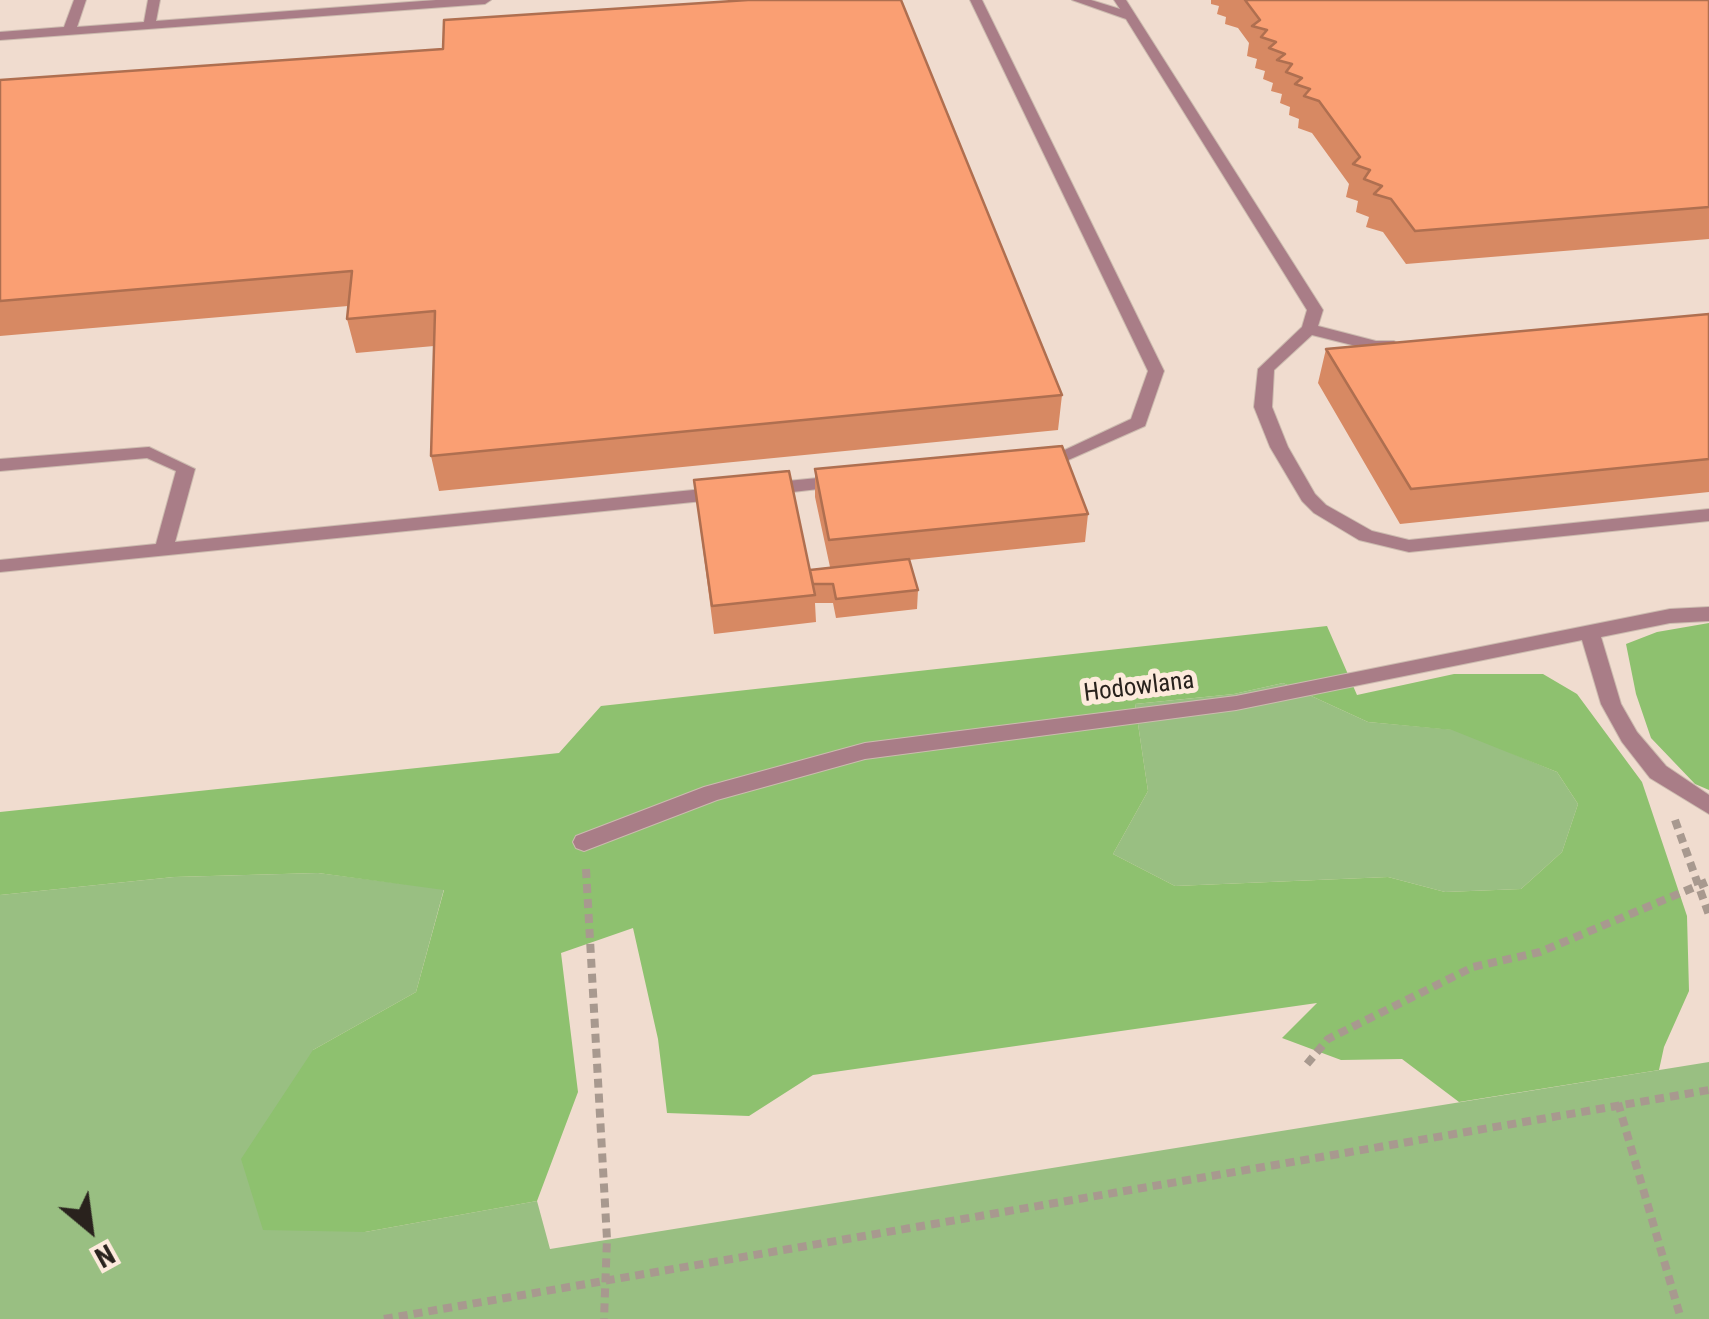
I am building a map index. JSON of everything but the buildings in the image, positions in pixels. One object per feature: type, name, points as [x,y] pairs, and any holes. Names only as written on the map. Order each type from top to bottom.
[{"type":"street","points":[[70,32],[80,0]]},
{"type":"street","points":[[148,26],[154,0]]},
{"type":"street","points":[[0,36],[485,0]]},
{"type":"street","points":[[976,0],[1156,372],[1139,422],[1057,460],[1018,464]]},
{"type":"street","points":[[1078,0],[1132,17]]},
{"type":"street","points":[[1120,0],[1316,310],[1309,328],[1266,369],[1262,407],[1279,447],[1308,497],[1350,529],[1409,546],[1709,515]]},
{"type":"street","points":[[1309,328],[1376,346],[1419,344]]},
{"type":"street","points":[[0,465],[148,452],[186,469],[164,549]]},
{"type":"street","points":[[0,566],[859,480]]},
{"type":"street","name":"Hodowlana","points":[[584,842],[712,793],[865,751],[1252,701],[1670,616],[1709,614]]},
{"type":"street","points":[[1590,633],[1612,704],[1629,737],[1658,772],[1709,806]]},
{"type":"path","points":[[1658,772],[1709,915]]},
{"type":"path","points":[[584,842],[607,1238],[604,1319]]},
{"type":"path","points":[[1307,1064],[1328,1039],[1473,967],[1540,952],[1709,880]]},
{"type":"path","points":[[384,1319],[1709,1090]]},
{"type":"path","points":[[1618,1103],[1680,1319]]},
{"type":"green space","points":[[1709,623],[1709,790],[1695,784],[1651,738],[1636,694],[1626,644],[1657,632]]},
{"type":"green space","points":[[1327,626],[1357,695],[1454,674],[1543,674],[1577,694],[1642,782],[1687,916],[1689,991],[1664,1047],[1659,1070],[1459,1102],[1402,1059],[1341,1060],[1282,1038],[1317,1003],[813,1075],[749,1116],[667,1113],[658,1039],[633,928],[561,953],[578,1092],[537,1201],[365,1232],[263,1230],[241,1159],[313,1050],[416,992],[444,890],[318,873],[174,877],[0,895],[0,812],[559,753],[601,706]],"holes":[[[1283,683],[1368,722],[1452,730],[1557,772],[1578,804],[1562,852],[1521,889],[1445,892],[1388,877],[1175,886],[1113,854],[1148,791],[1135,704],[1234,694]]]},
{"type":"green space","points":[[1283,683],[1368,722],[1456,730],[1557,772],[1578,804],[1562,852],[1521,889],[1445,892],[1388,877],[1175,886],[1113,854],[1148,791],[1135,704],[1234,694]]},
{"type":"green space","points":[[318,873],[444,889],[416,992],[313,1050],[365,1232],[537,1201],[550,1249],[1709,1062],[1709,1319],[0,1319],[0,895],[174,877]]}]
